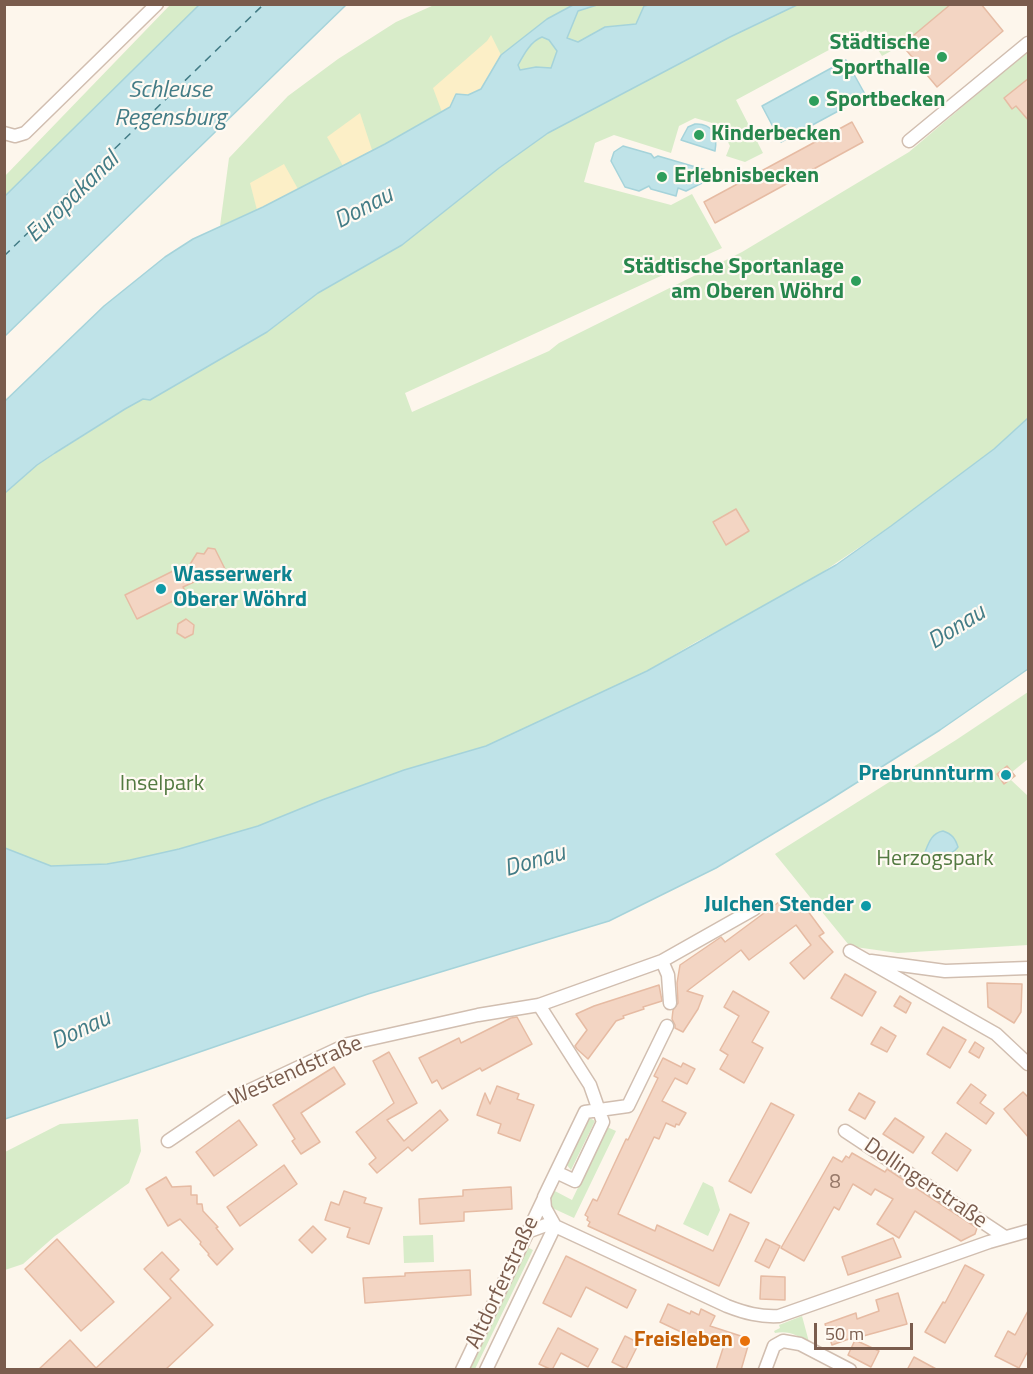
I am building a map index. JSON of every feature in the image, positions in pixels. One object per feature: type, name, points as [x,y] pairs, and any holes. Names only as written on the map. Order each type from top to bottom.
[{"type":"street","points":[[4,133],[15,136],[25,133],[157,4]]},
{"type":"street","points":[[909,141],[1029,43]]},
{"type":"street","name":"Westendstraße","points":[[168,1141],[227,1101],[348,1044],[446,1022],[539,1005],[663,961],[754,909]]},
{"type":"street","points":[[850,951],[996,1034],[1029,1064]]},
{"type":"street","points":[[663,961],[668,975],[670,1003]]},
{"type":"street","points":[[865,961],[945,971],[1029,968]]},
{"type":"street","points":[[539,1005],[590,1086],[603,1122],[575,1180],[556,1172]]},
{"type":"street","name":"Altdorferstraße","points":[[462,1370],[585,1112],[600,1112],[628,1106],[666,1026]]},
{"type":"street","name":"Dollingerstraße","points":[[845,1131],[1005,1237]]},
{"type":"street","name":"Altdorferstraße","points":[[486,1370],[555,1226],[545,1208],[544,1197]]},
{"type":"street","points":[[527,1232],[546,1225],[555,1226],[727,1306],[766,1317],[779,1316],[1005,1237],[1029,1231]]},
{"type":"street","points":[[765,1370],[776,1343],[783,1341],[800,1344],[850,1370]]},
{"type":"green space","points":[[170,5],[200,5],[5,196],[4,177]]},
{"type":"green space","points":[[434,5],[573,5],[558,13],[489,73],[481,89],[385,144],[263,207],[220,226],[229,158],[288,96],[338,59],[396,22]]},
{"type":"green space","points":[[597,5],[649,5],[644,6],[636,24],[605,27],[578,42],[567,38],[578,11]]},
{"type":"green space","name":"Inselpark","points":[[797,5],[951,5],[902,45],[882,56],[866,30],[736,100],[763,153],[745,162],[726,156],[730,146],[719,125],[695,118],[679,126],[671,153],[614,135],[595,143],[584,182],[671,205],[692,194],[722,248],[405,393],[412,412],[549,351],[559,343],[742,252],[909,152],[1028,51],[1028,418],[994,449],[891,526],[793,592],[696,642],[647,671],[486,746],[404,770],[258,826],[179,849],[130,860],[107,864],[51,866],[5,848],[4,493],[37,465],[125,409],[267,332],[318,293],[402,245],[499,168],[548,133],[730,37]]},
{"type":"green space","points":[[542,37],[549,40],[557,51],[551,68],[536,67],[520,71],[518,65],[525,52]]},
{"type":"green space","name":"Herzogspark","points":[[1028,692],[1028,759],[1012,772],[1016,776],[1011,780],[1028,796],[1028,945],[898,953],[848,944],[775,854]]},
{"type":"green space","points":[[588,1117],[595,1121],[571,1170],[566,1164]]},
{"type":"green space","points":[[138,1119],[141,1151],[129,1183],[55,1236],[23,1264],[5,1270],[5,1152],[60,1124]]},
{"type":"green space","points":[[607,1127],[616,1131],[574,1218],[548,1206],[553,1190],[572,1200]]},
{"type":"green space","points":[[703,1182],[713,1187],[720,1210],[708,1236],[683,1224]]},
{"type":"green space","points":[[433,1235],[434,1262],[404,1263],[403,1236]]},
{"type":"green space","points":[[527,1247],[533,1250],[475,1369],[469,1370]]},
{"type":"green space","points":[[802,1316],[809,1342],[789,1333],[775,1333],[774,1331],[780,1328],[779,1325]]},
{"type":"sand","points":[[491,35],[501,55],[481,89],[442,112],[433,88]]},
{"type":"sand","points":[[360,113],[372,150],[343,166],[327,137]]},
{"type":"sand","points":[[284,164],[298,189],[257,210],[250,183]]},
{"type":"water","name":"Schleuse Regensburg","points":[[200,4],[346,5],[5,336],[5,196]]},
{"type":"water","name":"Donau","points":[[573,5],[597,5],[578,11],[567,38],[578,42],[605,27],[636,24],[644,6],[649,5],[797,5],[730,37],[548,133],[499,168],[402,245],[318,293],[267,332],[150,400],[143,399],[125,409],[37,465],[5,493],[5,401],[104,306],[165,257],[193,239],[263,207],[385,144],[450,107],[456,94],[468,95],[481,89],[501,55],[547,19]],"holes":[[[542,37],[549,40],[557,51],[551,68],[536,67],[520,70],[518,65],[531,45]]]},
{"type":"water","name":"Sportbecken","points":[[846,60],[866,96],[781,142],[762,106]]},
{"type":"water","name":"Kinderbecken","points":[[695,124],[710,128],[716,140],[715,151],[681,140],[688,127]]},
{"type":"water","name":"Erlebnisbecken","points":[[623,146],[651,154],[654,158],[658,156],[706,170],[702,183],[686,191],[678,188],[676,196],[651,189],[649,186],[639,191],[625,187],[611,161],[614,152]]},
{"type":"water","name":"Donau","points":[[1028,418],[1028,669],[940,730],[716,868],[609,921],[368,994],[5,1119],[5,848],[51,866],[107,864],[130,860],[179,849],[258,826],[404,770],[486,746],[647,671],[836,565],[994,449]]},
{"type":"water","points":[[943,831],[956,841],[958,847],[955,851],[943,855],[925,852],[934,836]]},
{"type":"building","name":"Städtische Sporthalle","points":[[951,4],[981,4],[1003,31],[937,87],[902,45]]},
{"type":"building","points":[[1029,78],[1029,121],[1016,106],[1012,109],[1004,98]]},
{"type":"building","points":[[852,122],[863,142],[715,223],[704,202]]},
{"type":"building","points":[[736,509],[749,531],[726,545],[713,522]]},
{"type":"building","name":"Wasserwerk Oberer Wöhrd","points":[[208,548],[215,549],[226,571],[221,578],[215,577],[211,582],[196,581],[183,587],[187,594],[137,619],[125,595],[175,570],[176,572],[189,566],[197,553],[204,554]]},
{"type":"building","points":[[186,619],[194,625],[193,634],[185,638],[177,633],[178,624]]},
{"type":"building","name":"Prebrunnturm","points":[[1007,766],[1015,776],[1004,784],[997,774]]},
{"type":"building","points":[[799,899],[824,933],[819,936],[833,952],[804,979],[790,963],[811,945],[796,925],[749,960],[741,950],[687,991],[703,996],[698,1009],[683,1032],[675,1028],[672,1019],[673,1010],[678,1003],[677,983],[680,965],[721,937],[725,942],[779,902],[785,910]]},
{"type":"building","points":[[845,974],[876,992],[862,1016],[831,998]]},
{"type":"building","points":[[987,983],[1022,984],[1021,1012],[1014,1023],[988,1007]]},
{"type":"building","points":[[659,985],[662,1001],[643,1007],[644,1009],[623,1016],[624,1018],[616,1021],[588,1059],[577,1049],[575,1046],[587,1030],[576,1014]]},
{"type":"building","points":[[733,991],[769,1012],[752,1042],[763,1048],[744,1083],[720,1069],[728,1055],[720,1050],[739,1016],[724,1007]]},
{"type":"building","points":[[900,996],[911,1003],[906,1013],[894,1006]]},
{"type":"building","points":[[517,1017],[532,1044],[442,1089],[437,1080],[432,1083],[419,1058],[459,1038],[461,1043]]},
{"type":"building","points":[[881,1027],[896,1036],[887,1052],[871,1044]]},
{"type":"building","points":[[943,1027],[966,1040],[950,1068],[927,1054]]},
{"type":"building","points":[[975,1042],[984,1048],[979,1058],[969,1052]]},
{"type":"building","points":[[389,1052],[417,1103],[387,1120],[404,1141],[440,1110],[448,1120],[412,1151],[408,1147],[377,1173],[369,1164],[376,1158],[356,1132],[394,1103],[373,1061]]},
{"type":"building","points":[[663,1058],[681,1067],[683,1063],[695,1069],[687,1084],[675,1078],[662,1101],[686,1113],[679,1125],[676,1124],[675,1127],[666,1123],[659,1139],[654,1137],[618,1214],[655,1231],[657,1225],[713,1251],[730,1214],[749,1223],[719,1286],[588,1226],[590,1222],[585,1215],[593,1199],[597,1201],[626,1139],[628,1140],[658,1078],[654,1076]]},
{"type":"building","points":[[334,1067],[345,1084],[301,1113],[320,1142],[301,1154],[292,1141],[295,1139],[273,1105]]},
{"type":"building","points":[[971,1084],[986,1095],[980,1103],[994,1113],[986,1124],[957,1103]]},
{"type":"building","points":[[497,1086],[519,1094],[517,1099],[534,1105],[520,1141],[498,1133],[501,1124],[477,1115],[485,1093],[490,1104]]},
{"type":"building","points":[[1023,1092],[1029,1098],[1029,1138],[1004,1109]]},
{"type":"building","points":[[859,1093],[875,1102],[865,1119],[849,1110]]},
{"type":"building","points":[[771,1103],[794,1115],[751,1193],[729,1181]]},
{"type":"building","points":[[895,1118],[924,1137],[913,1153],[883,1134]]},
{"type":"building","points":[[239,1120],[257,1145],[214,1176],[196,1152]]},
{"type":"building","points":[[946,1133],[971,1150],[957,1171],[932,1153]]},
{"type":"building","points":[[852,1153],[885,1172],[887,1169],[977,1228],[975,1234],[961,1241],[915,1211],[899,1238],[877,1224],[893,1199],[875,1189],[871,1195],[853,1184],[839,1210],[834,1207],[804,1261],[781,1248],[833,1157],[842,1162]]},
{"type":"building","points":[[284,1165],[297,1184],[240,1226],[227,1207]]},
{"type":"building","points":[[166,1177],[172,1187],[191,1186],[191,1195],[197,1195],[197,1204],[202,1204],[203,1211],[218,1227],[216,1228],[233,1249],[217,1265],[200,1244],[201,1242],[180,1219],[168,1226],[146,1189]]},
{"type":"building","points":[[511,1187],[512,1209],[464,1212],[464,1221],[420,1224],[419,1199],[463,1196],[463,1190]]},
{"type":"building","points":[[344,1191],[366,1198],[364,1203],[382,1208],[369,1244],[347,1237],[350,1228],[325,1220],[331,1202],[339,1205]]},
{"type":"building","points":[[313,1226],[326,1239],[312,1253],[299,1240]]},
{"type":"building","points":[[893,1238],[901,1257],[848,1275],[842,1257]]},
{"type":"building","points":[[57,1239],[114,1302],[81,1331],[25,1269]]},
{"type":"building","points":[[766,1239],[780,1246],[769,1268],[755,1261]]},
{"type":"building","points":[[162,1252],[179,1270],[170,1279],[213,1325],[165,1370],[38,1370],[70,1340],[96,1368],[171,1298],[144,1269]]},
{"type":"building","points":[[566,1256],[636,1290],[627,1308],[586,1287],[571,1317],[543,1303]]},
{"type":"building","points":[[965,1265],[984,1275],[945,1343],[925,1332],[943,1302],[945,1303]]},
{"type":"building","points":[[470,1270],[471,1295],[365,1303],[363,1278],[405,1276],[405,1273]]},
{"type":"building","points":[[761,1276],[785,1277],[785,1300],[760,1299]]},
{"type":"building","points":[[898,1293],[907,1324],[856,1338],[857,1336],[832,1345],[825,1324],[856,1313],[857,1319],[879,1311],[876,1300]]},
{"type":"building","points":[[668,1304],[690,1314],[691,1311],[699,1315],[701,1309],[715,1316],[710,1326],[750,1339],[741,1370],[716,1370],[725,1342],[705,1336],[702,1342],[660,1322]]},
{"type":"building","points":[[1029,1309],[1029,1349],[1019,1368],[995,1356],[1008,1331],[1015,1335]]},
{"type":"building","points":[[558,1328],[598,1349],[588,1367],[561,1353],[552,1370],[539,1364]]},
{"type":"building","points":[[625,1336],[639,1343],[626,1369],[612,1362]]},
{"type":"building","points":[[855,1340],[879,1351],[871,1367],[848,1355]]},
{"type":"building","points":[[914,1357],[938,1370],[907,1370]]},
{"type":"ferry route","points":[[4,256],[264,4]]},
{"type":"place","name":"Städtische Sporthalle","points":[[942,57]]},
{"type":"place","name":"Sportbecken","points":[[814,101]]},
{"type":"place","name":"Kinderbecken","points":[[699,135]]},
{"type":"place","name":"Erlebnisbecken","points":[[662,177]]},
{"type":"place","name":"Städtische Sportanlage am Oberen Wöhrd","points":[[856,281]]},
{"type":"place","name":"Wasserwerk Oberer Wöhrd","points":[[161,589]]},
{"type":"place","name":"Prebrunnturm","points":[[1006,775]]},
{"type":"place","name":"Julchen Stender","points":[[866,906]]},
{"type":"place","name":"Freisleben","points":[[745,1341]]},
{"type":"water label","name":"Europakanal","points":[[73,198]]}]
